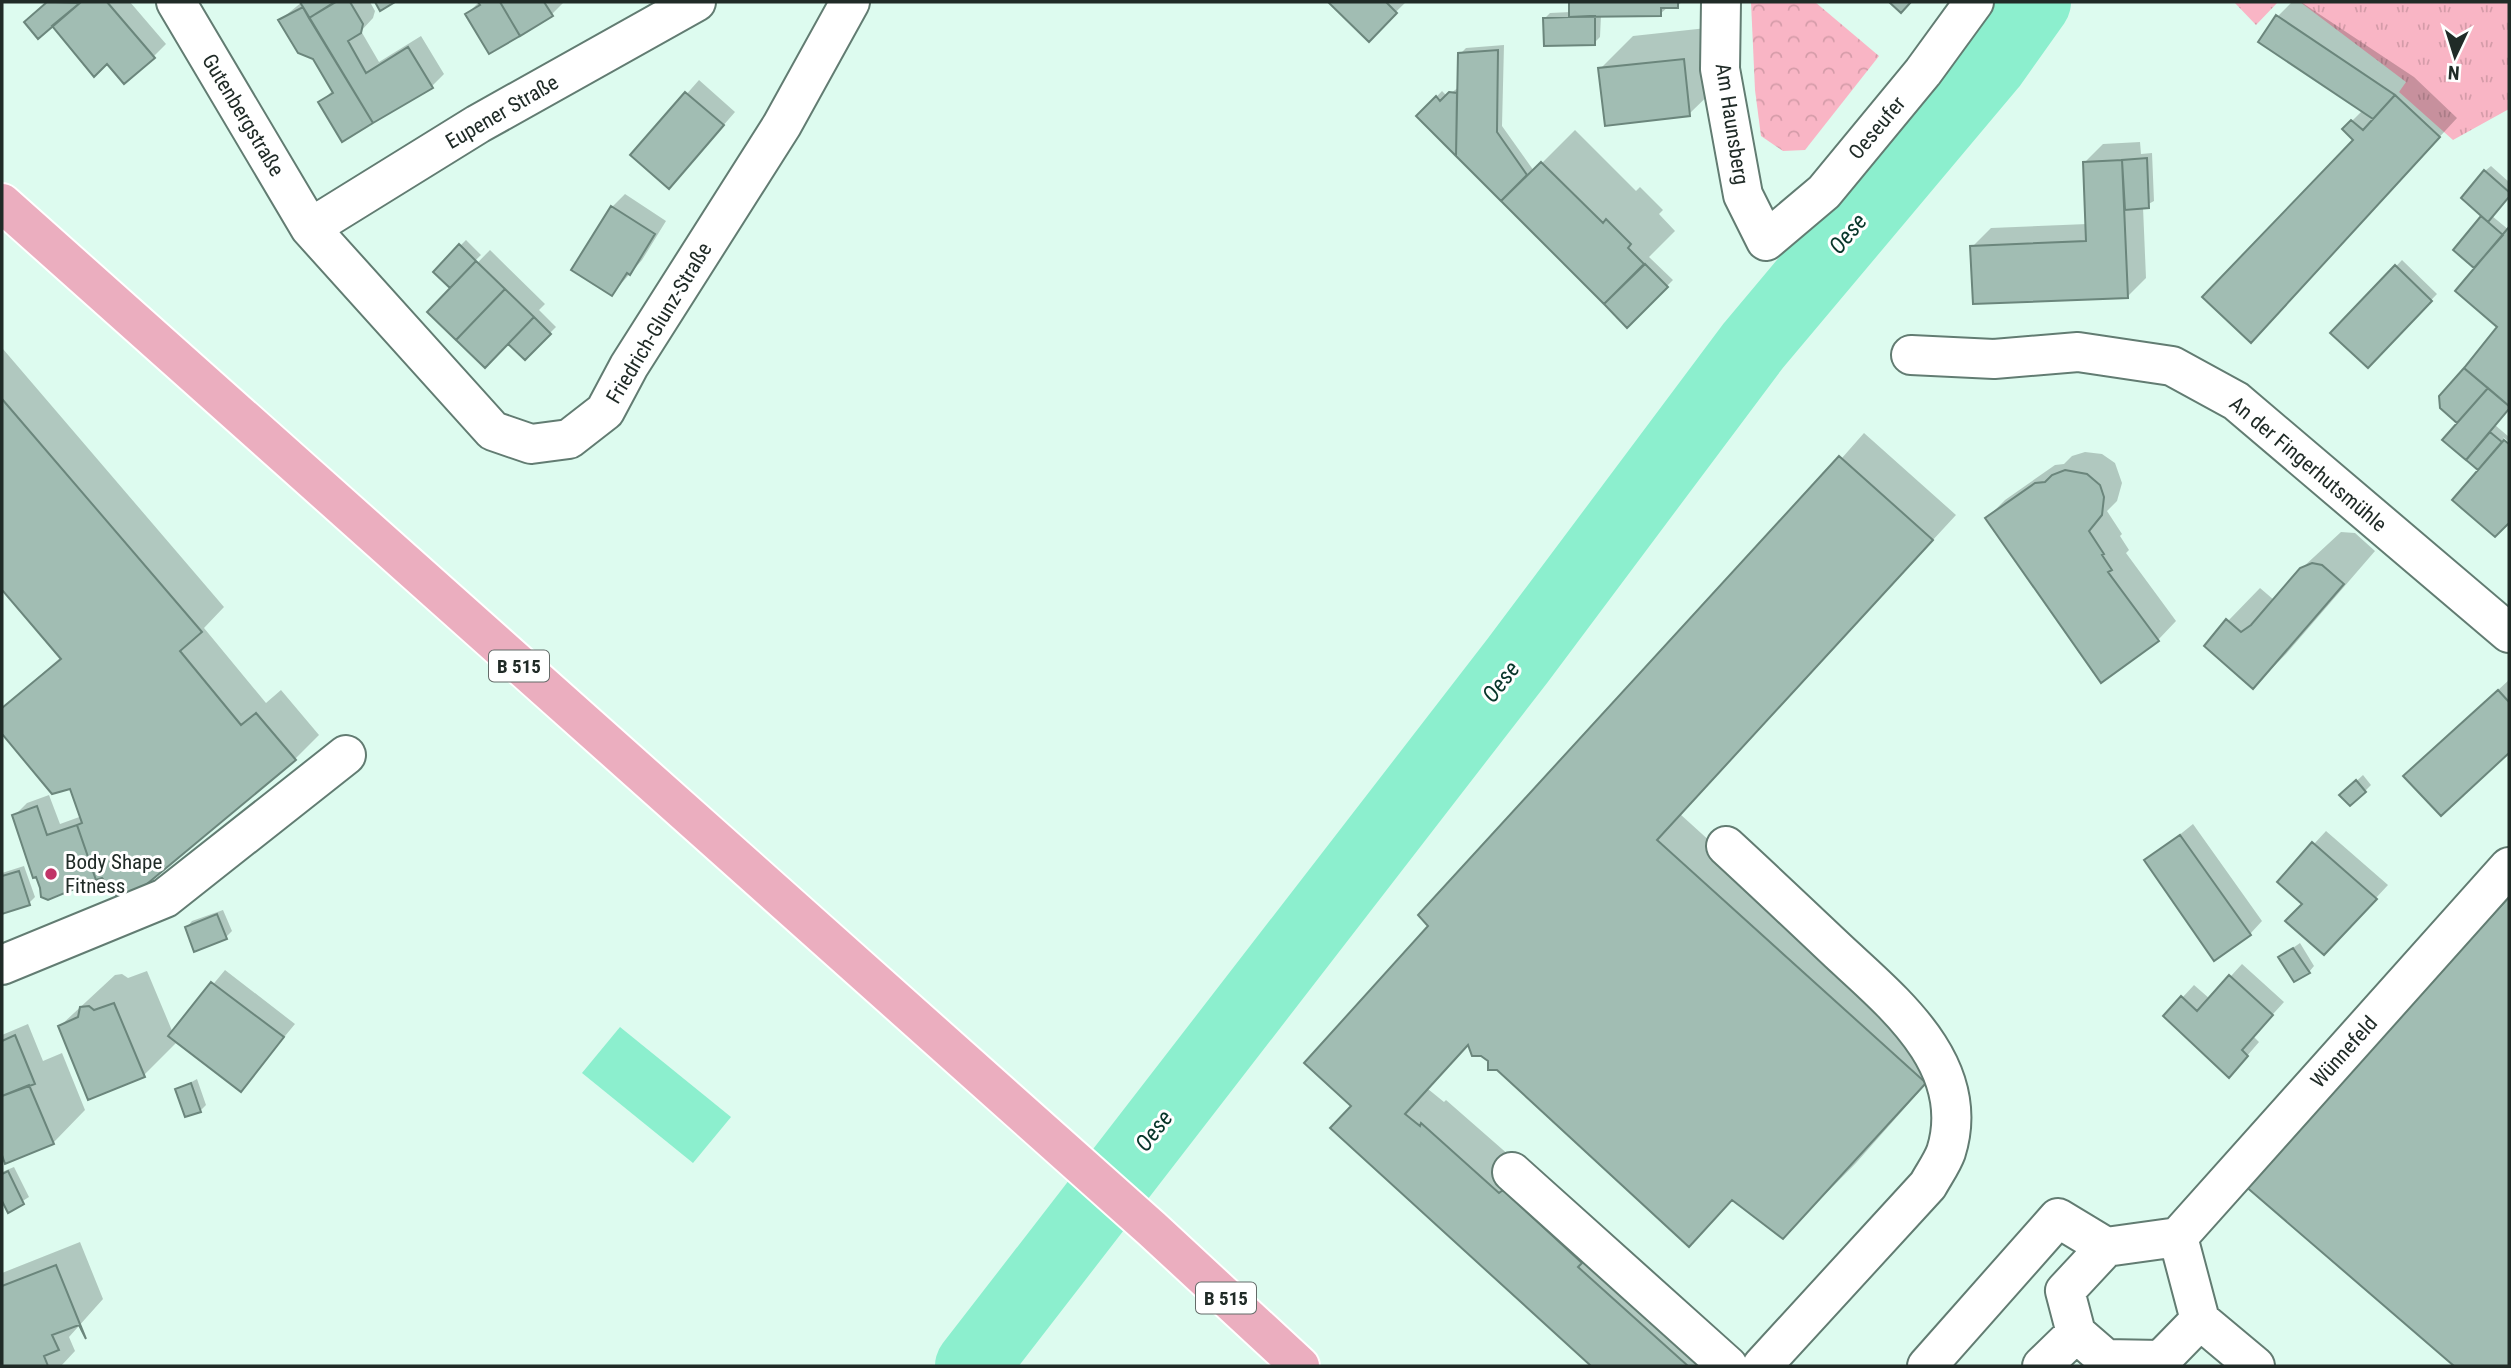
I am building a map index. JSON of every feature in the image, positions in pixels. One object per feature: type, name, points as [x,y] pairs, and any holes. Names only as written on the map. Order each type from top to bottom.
[{"type":"main road","name":"B 515","points":[[2,203],[1152,1229],[1300,1366]]},
{"type":"street","name":"Gutenbergstraße","points":[[176,2],[310,228]]},
{"type":"street","name":"Eupener Straße","points":[[310,228],[478,124],[696,2]]},
{"type":"street","name":"Friedrich-Glunz-Straße","points":[[310,228],[493,430],[531,443],[569,439],[605,411],[629,366],[782,125],[850,2]]},
{"type":"street","name":"Am Haunsberg","points":[[1721,2],[1720,69],[1743,194],[1766,241]]},
{"type":"street","name":"Oeseufer","points":[[1766,241],[1824,192],[1923,72],[1973,2]]},
{"type":"street","name":"An der Fingerhutsmühle","points":[[1911,355],[1994,359],[2078,352],[2172,366],[2236,401],[2509,633]]},
{"type":"street","points":[[2,965],[165,898],[346,755]]},
{"type":"street","points":[[1726,846],[1909,1017],[1933,1052],[1948,1093],[1951,1123],[1946,1153],[1928,1185],[1762,1366]]},
{"type":"street","name":"Wünnefeld","points":[[2178,1237],[2509,867]]},
{"type":"street","points":[[1511,1172],[1728,1366]]},
{"type":"street","points":[[1927,1366],[2058,1218],[2106,1247],[2178,1237],[2200,1320],[2255,1366]]},
{"type":"street","points":[[2106,1247],[2065,1291],[2076,1333],[2106,1359],[2161,1360],[2200,1320]]},
{"type":"street","points":[[2042,1366],[2076,1333]]},
{"type":"green space","points":[[1751,2],[1815,2],[1879,56],[1805,150],[1783,151],[1761,136],[1755,90]]},
{"type":"green space","points":[[2234,2],[2278,2],[2256,25]]},
{"type":"green space","points":[[2300,2],[2509,2],[2509,109],[2453,140],[2399,92],[2406,82]]},
{"type":"shaded area","points":[[620,1027],[731,1117],[693,1163],[582,1073]]},
{"type":"building","points":[[47,2],[80,3],[38,39],[24,22]]},
{"type":"building","points":[[81,2],[107,2],[155,58],[124,84],[107,64],[94,77],[52,26]]},
{"type":"building","points":[[300,2],[332,2],[333,3],[309,18]]},
{"type":"building","points":[[336,2],[350,2],[363,24],[361,33],[348,41],[366,73],[408,47],[433,88],[373,123],[309,18]]},
{"type":"building","points":[[375,2],[395,2],[380,11]]},
{"type":"building","points":[[478,2],[500,2],[520,36],[489,54],[465,14],[480,5]]},
{"type":"building","points":[[500,2],[544,2],[553,16],[520,36]]},
{"type":"building","points":[[1328,2],[1386,2],[1397,13],[1369,42]]},
{"type":"building","points":[[1569,2],[1678,2],[1678,8],[1661,8],[1661,16],[1569,17]]},
{"type":"building","points":[[1889,2],[1911,2],[1901,13]]},
{"type":"building","points":[[303,7],[373,123],[342,142],[318,102],[333,93],[313,59],[298,53],[278,20]]},
{"type":"building","points":[[2276,15],[2395,95],[2373,119],[2258,42]]},
{"type":"building","points":[[1595,16],[1595,45],[1544,46],[1543,18]]},
{"type":"building","points":[[1498,50],[1497,132],[1527,175],[1501,201],[1456,156],[1458,53]]},
{"type":"building","points":[[1684,59],[1690,116],[1605,126],[1598,68]]},
{"type":"building","points":[[685,92],[724,125],[669,189],[630,155]]},
{"type":"building","points":[[1449,92],[1457,93],[1456,156],[1416,116],[1436,96],[1440,101]]},
{"type":"building","points":[[2395,95],[2440,137],[2251,343],[2202,297],[2353,140],[2342,129],[2351,120],[2363,130]]},
{"type":"building","points":[[2147,158],[2149,208],[2125,210],[2122,160]]},
{"type":"building","points":[[2122,160],[2128,298],[1973,304],[1970,246],[2086,241],[2083,162]]},
{"type":"building","points":[[1541,162],[1603,223],[1606,219],[1631,244],[1628,248],[1644,264],[1604,304],[1501,201]]},
{"type":"building","points":[[2484,170],[2509,192],[2509,197],[2488,222],[2461,198]]},
{"type":"building","points":[[611,206],[655,234],[630,275],[627,273],[612,296],[571,270]]},
{"type":"building","points":[[2481,216],[2503,235],[2474,268],[2453,250]]},
{"type":"building","points":[[2509,227],[2509,406],[2464,368],[2497,327],[2455,291]]},
{"type":"building","points":[[459,244],[476,261],[450,288],[433,272]]},
{"type":"building","points":[[476,261],[505,289],[456,340],[427,312]]},
{"type":"building","points":[[1645,264],[1668,287],[1627,328],[1604,304]]},
{"type":"building","points":[[2395,265],[2432,301],[2368,368],[2330,333]]},
{"type":"building","points":[[505,289],[534,317],[485,368],[456,340]]},
{"type":"building","points":[[534,317],[551,334],[525,360],[508,344]]},
{"type":"building","points":[[2464,368],[2488,388],[2457,423],[2440,408],[2439,396]]},
{"type":"building","points":[[2488,388],[2509,406],[2509,409],[2466,460],[2442,440]]},
{"type":"building","points":[[2,399],[202,632],[180,651],[241,725],[256,713],[296,760],[130,898],[121,901],[102,878],[96,880],[77,825],[82,823],[70,789],[52,794],[2,734],[2,708],[61,659],[2,590]]},
{"type":"building","points":[[2490,432],[2502,442],[2478,470],[2466,460]]},
{"type":"building","points":[[2504,440],[2509,444],[2509,523],[2495,537],[2452,500]]},
{"type":"building","points":[[1839,456],[1933,540],[1657,840],[1926,1083],[1783,1239],[1732,1200],[1689,1247],[1497,1070],[1488,1070],[1488,1061],[1481,1056],[1472,1056],[1468,1045],[1405,1114],[1420,1126],[1421,1123],[1499,1193],[1503,1190],[1582,1263],[1578,1267],[1688,1366],[1591,1366],[1330,1128],[1351,1106],[1304,1063],[1428,926],[1418,915]]},
{"type":"building","points":[[2065,470],[2087,474],[2100,485],[2104,497],[2102,515],[2089,531],[2112,570],[2108,572],[2159,641],[2101,683],[1985,518],[2035,483],[2045,482],[2052,475]]},
{"type":"building","points":[[2312,563],[2322,565],[2344,584],[2253,689],[2204,646],[2226,619],[2241,632],[2251,625],[2300,568]]},
{"type":"building","points":[[2498,690],[2509,702],[2509,753],[2441,816],[2403,776]]},
{"type":"building","points":[[2356,780],[2366,792],[2350,806],[2339,795]]},
{"type":"building","points":[[37,806],[47,835],[77,825],[96,880],[48,900],[41,897],[12,815]]},
{"type":"building","points":[[2180,835],[2251,935],[2214,961],[2144,860]]},
{"type":"building","points":[[2312,842],[2377,899],[2324,955],[2285,921],[2302,904],[2277,882]]},
{"type":"building","points":[[19,871],[30,905],[2,914],[2,876]]},
{"type":"building","points":[[2509,897],[2509,1366],[2454,1366],[2244,1185]]},
{"type":"building","points":[[217,914],[227,939],[194,952],[185,927]]},
{"type":"building","points":[[2293,948],[2310,973],[2294,982],[2278,957]]},
{"type":"building","points":[[2229,975],[2273,1015],[2242,1050],[2248,1056],[2229,1078],[2163,1016],[2181,996],[2197,1011]]},
{"type":"building","points":[[211,982],[284,1037],[241,1092],[168,1036]]},
{"type":"building","points":[[114,1003],[145,1077],[88,1100],[58,1026],[78,1017],[80,1007],[89,1006],[94,1010]]},
{"type":"building","points":[[15,1035],[35,1084],[2,1096],[2,1041]]},
{"type":"building","points":[[191,1083],[201,1112],[185,1117],[175,1089]]},
{"type":"building","points":[[29,1085],[54,1144],[5,1164],[2,1155],[2,1096]]},
{"type":"building","points":[[8,1171],[24,1204],[8,1213],[2,1201],[2,1174]]},
{"type":"building","points":[[56,1265],[86,1339],[79,1325],[52,1335],[59,1350],[44,1356],[48,1366],[2,1366],[2,1286]]},
{"type":"waterway","name":"Oese","points":[[972,1366],[1518,660],[1753,346],[1990,64],[2034,2]]},
{"type":"place","name":"Body Shape Fitness","points":[[51,874]]}]
